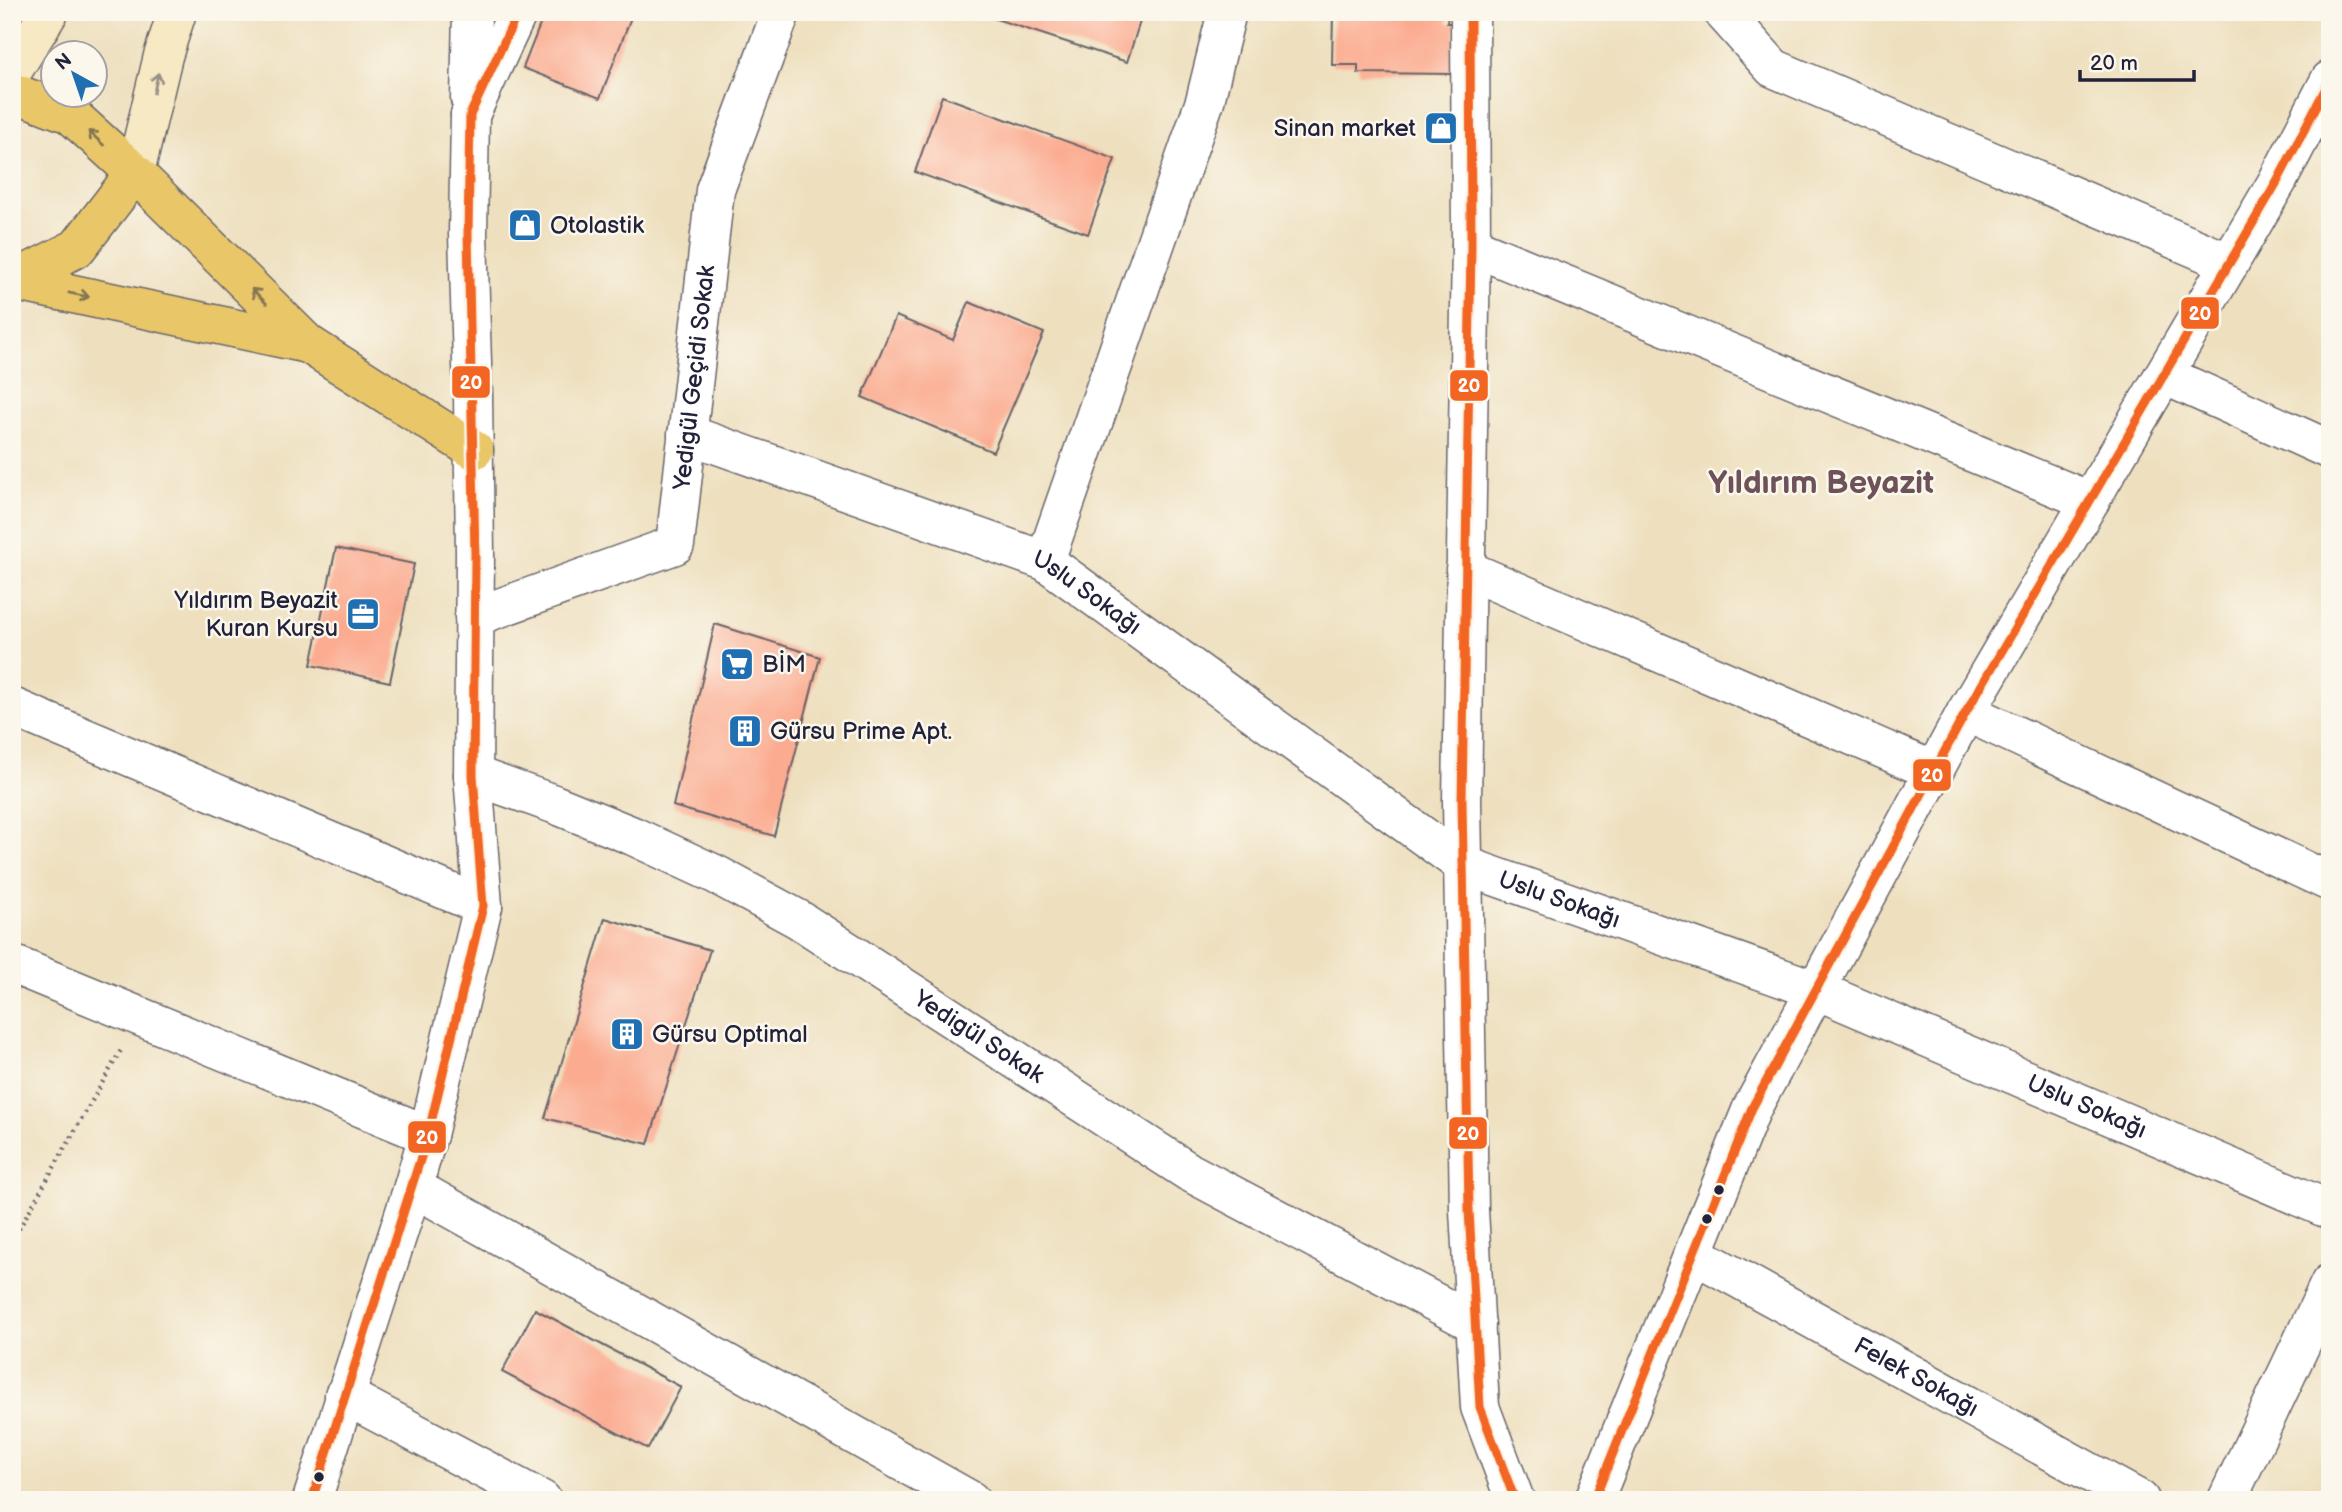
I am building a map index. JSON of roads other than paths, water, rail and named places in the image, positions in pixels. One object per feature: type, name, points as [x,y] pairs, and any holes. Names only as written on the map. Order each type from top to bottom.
[{"type":"main road","points":[[12,72],[49,12]]},
{"type":"main road","points":[[12,281],[77,248],[135,173],[163,56],[177,12]]},
{"type":"main road","points":[[12,92],[70,114],[135,173],[308,344],[474,450]]},
{"type":"main road","points":[[12,281],[308,344]]},
{"type":"street","points":[[312,1500],[428,1135],[483,906],[473,775],[474,450],[468,234],[472,12]]},
{"type":"street","points":[[470,115],[518,12]]},
{"type":"street","name":"Yedigül Geçidi Sokak","points":[[474,617],[675,545],[715,190],[781,12]]},
{"type":"street","points":[[1045,561],[1205,101],[1227,12]]},
{"type":"street","points":[[1470,12],[1471,246],[1463,865],[1469,1210],[1480,1407],[1515,1500]]},
{"type":"street","points":[[1723,12],[1773,68],[2230,263]]},
{"type":"street","points":[[1594,1500],[1752,1108],[1966,712],[2277,182],[2330,80]]},
{"type":"street","points":[[1471,246],[2090,500]]},
{"type":"street","points":[[2164,375],[2330,450]]},
{"type":"street","name":"Uslu Sokağı","points":[[687,433],[1045,561],[1463,865],[1816,990],[2330,1210]]},
{"type":"street","points":[[1465,569],[1934,771]]},
{"type":"street","points":[[12,707],[483,906]]},
{"type":"street","points":[[1966,712],[2330,881]]},
{"type":"street","name":"Yedigül Sokak","points":[[473,775],[633,836],[717,875],[798,919],[1189,1172],[1476,1324]]},
{"type":"street","points":[[12,964],[428,1135]]},
{"type":"street","points":[[413,1187],[970,1500]]},
{"type":"street","name":"Felek Sokağı","points":[[1694,1254],[2140,1500]]},
{"type":"street","points":[[2227,1500],[2330,1283]]},
{"type":"street","points":[[344,1395],[542,1500]]},
{"type":"place","name":"Sinan market","points":[[1441,128]]},
{"type":"place","name":"Otolastik","points":[[525,225]]},
{"type":"place","name":"Yıldırım Beyazit Kuran Kursu","points":[[363,614]]},
{"type":"place","name":"BİM","points":[[737,664]]},
{"type":"place","name":"Gürsu Prime Apt.","points":[[745,731]]},
{"type":"place","name":"Gürsu Optimal","points":[[627,1034]]},
{"type":"district","name":"Yıldırım Beyazit","points":[[1821,483]]}]
